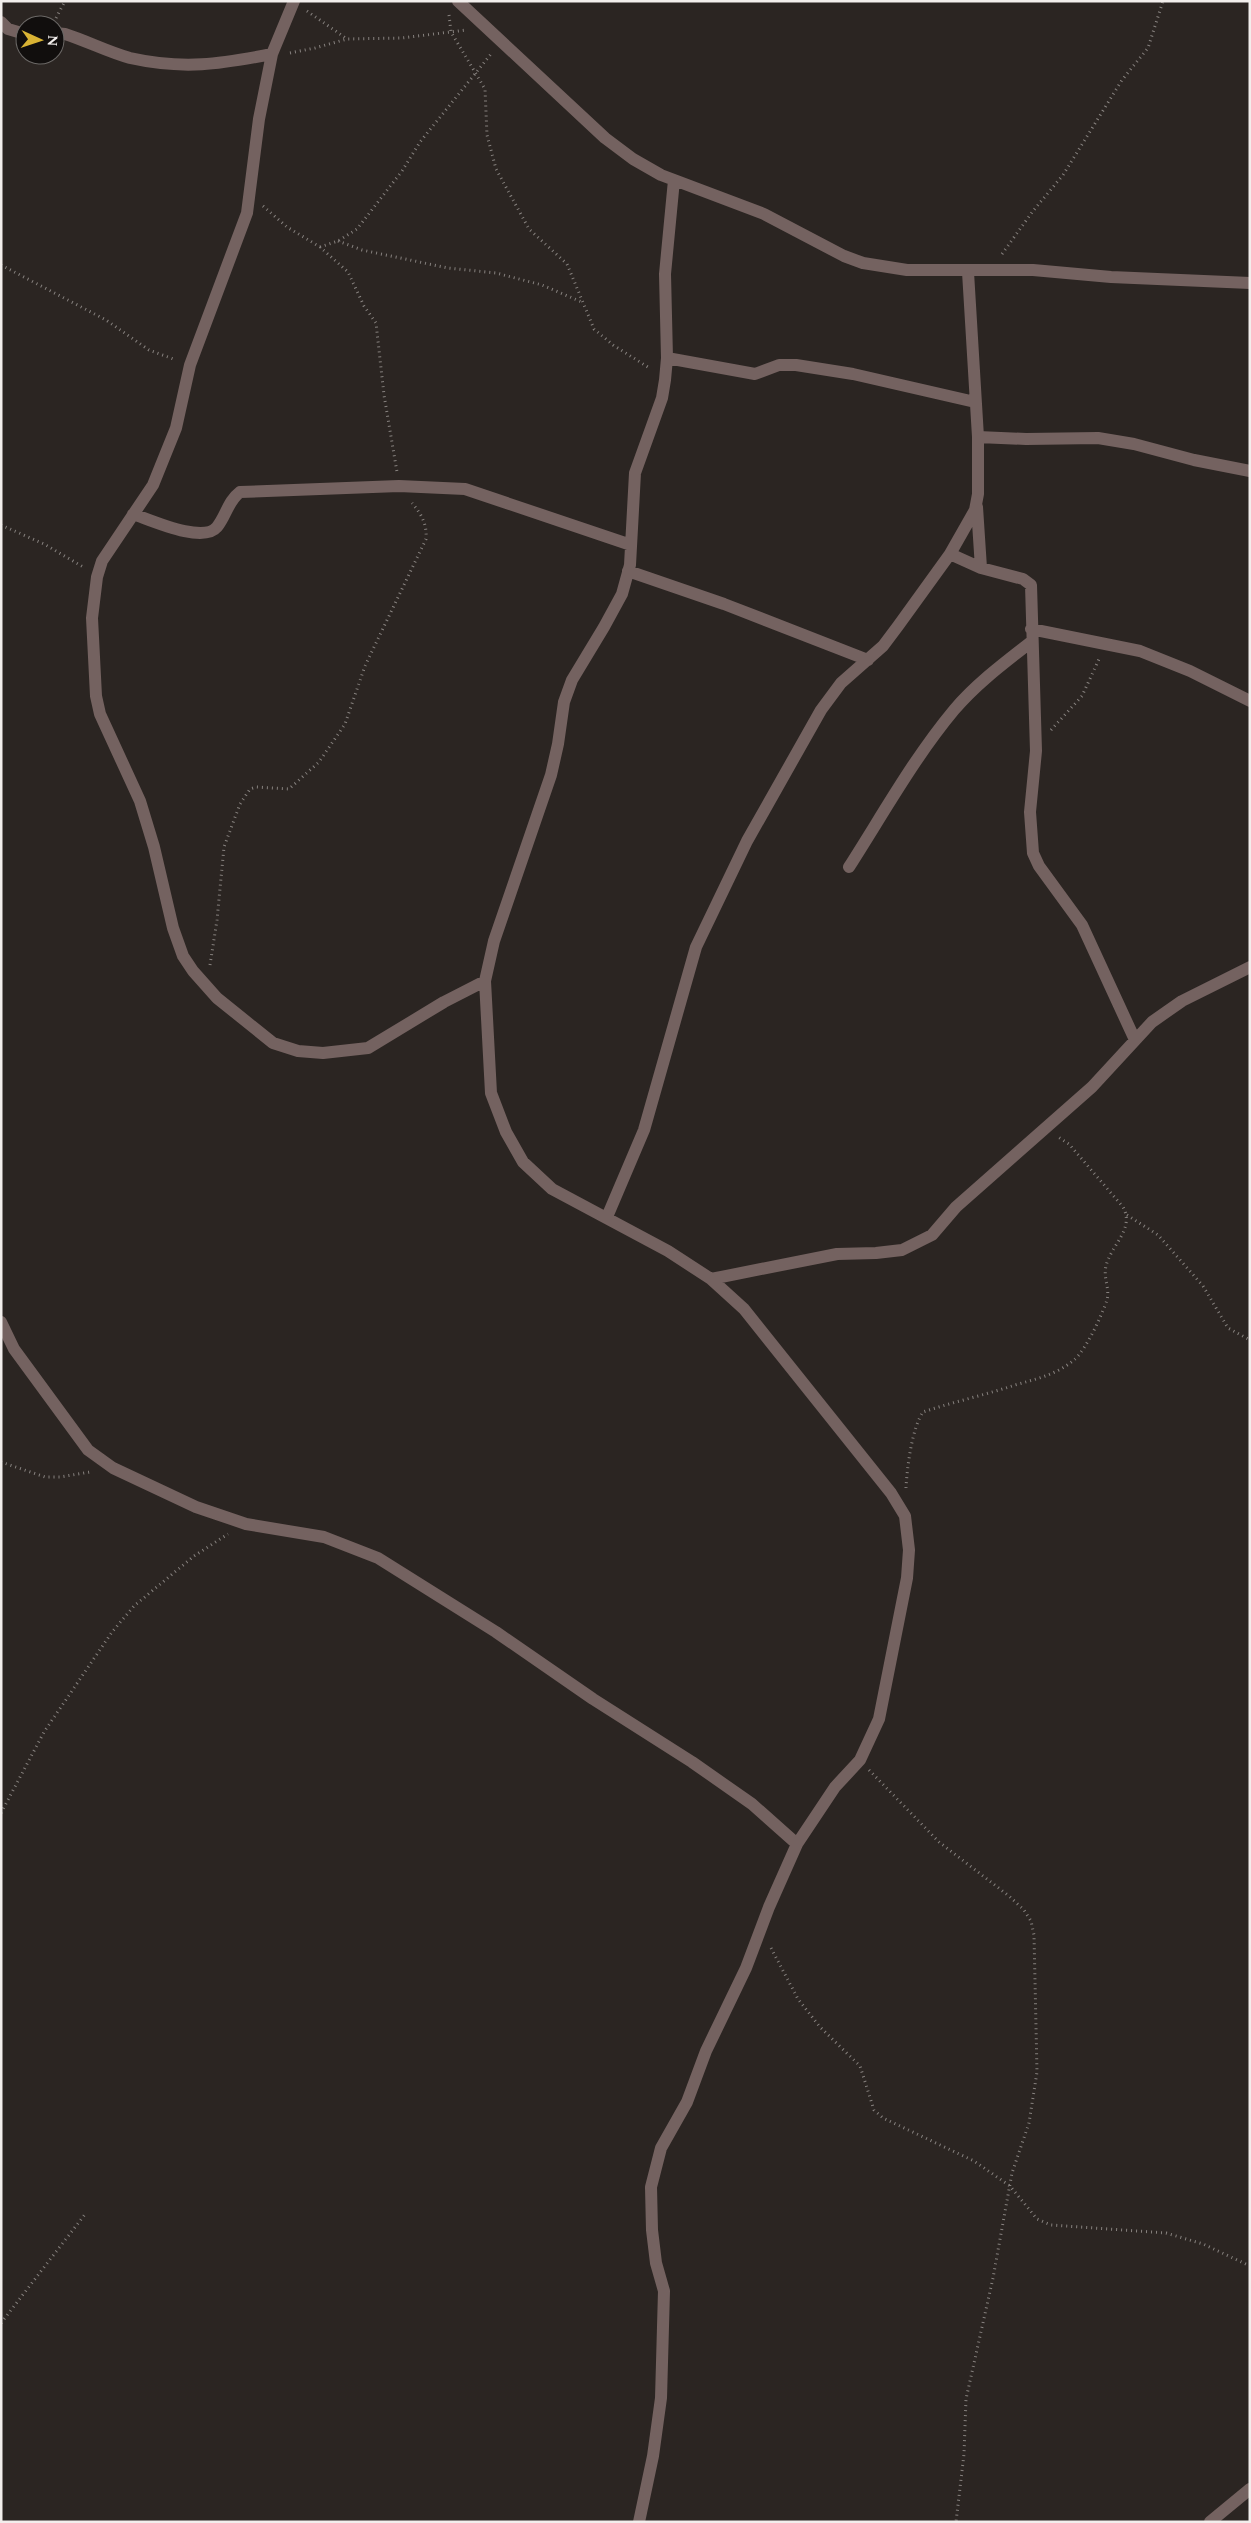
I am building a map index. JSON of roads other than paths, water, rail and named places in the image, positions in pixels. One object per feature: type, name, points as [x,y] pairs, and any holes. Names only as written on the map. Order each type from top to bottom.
[{"type":"street","points":[[294,2],[272,54],[260,119],[247,213],[190,365],[178,420],[170,446],[153,485],[102,561],[97,577],[93,597],[92,640],[96,696],[100,714],[140,801],[154,847],[177,941],[193,971],[206,985],[245,1022],[273,1043],[298,1051],[323,1052],[368,1048],[444,1002],[485,982]]},
{"type":"street","points":[[454,6],[484,26],[605,138],[633,159],[674,180],[764,214],[844,256],[863,263],[894,269],[968,272],[1033,270],[1111,277],[1250,283]]},
{"type":"street","points":[[1,22],[8,29],[15,31]]},
{"type":"street","points":[[65,34],[129,57],[187,65],[223,63],[272,54]]},
{"type":"street","points":[[639,2522],[653,2456],[660,2408],[664,2291],[655,2255],[652,2230],[651,2187],[660,2148],[687,2102],[706,2051],[729,2006],[797,1844],[835,1787],[860,1760],[879,1719],[907,1578],[909,1550],[905,1516],[891,1493],[744,1309],[711,1279],[668,1251],[552,1188],[523,1162],[506,1132],[491,1093],[485,982],[494,942],[550,775],[558,744],[564,702],[572,680],[622,594],[628,571],[636,473],[662,398],[668,358],[665,274],[674,180]]},
{"type":"street","points":[[968,272],[978,437],[976,504],[981,568]]},
{"type":"street","points":[[668,358],[754,374],[779,365],[796,365],[853,374],[975,402]]},
{"type":"street","points":[[978,437],[1026,439],[1098,438],[1134,444],[1194,460],[1250,471]]},
{"type":"street","points":[[133,514],[174,528],[205,534],[213,531],[218,526],[234,496],[240,492],[400,486],[465,489],[631,545]]},
{"type":"street","points":[[607,1217],[644,1130],[676,1014],[703,929],[748,841],[821,710],[841,683],[868,660],[898,626],[950,554],[972,516],[976,504]]},
{"type":"street","points":[[950,554],[981,568],[1028,581],[1031,590],[1036,751],[1030,812],[1033,853],[1039,866],[1082,925],[1134,1040]]},
{"type":"street","points":[[628,571],[724,604],[868,660]]},
{"type":"street","points":[[850,867],[931,740],[954,710],[1031,635],[1106,643],[1140,651],[1190,671],[1250,701]]},
{"type":"street","points":[[711,1279],[837,1254],[902,1250],[932,1235],[956,1207],[1092,1087],[1152,1022],[1182,1000],[1250,967]]},
{"type":"street","points":[[1,1322],[14,1349],[88,1450],[113,1468],[196,1506],[246,1524],[324,1537],[378,1558],[496,1632],[593,1699],[692,1762],[752,1804],[797,1844]]},
{"type":"street","points":[[1210,2522],[1250,2489]]}]
